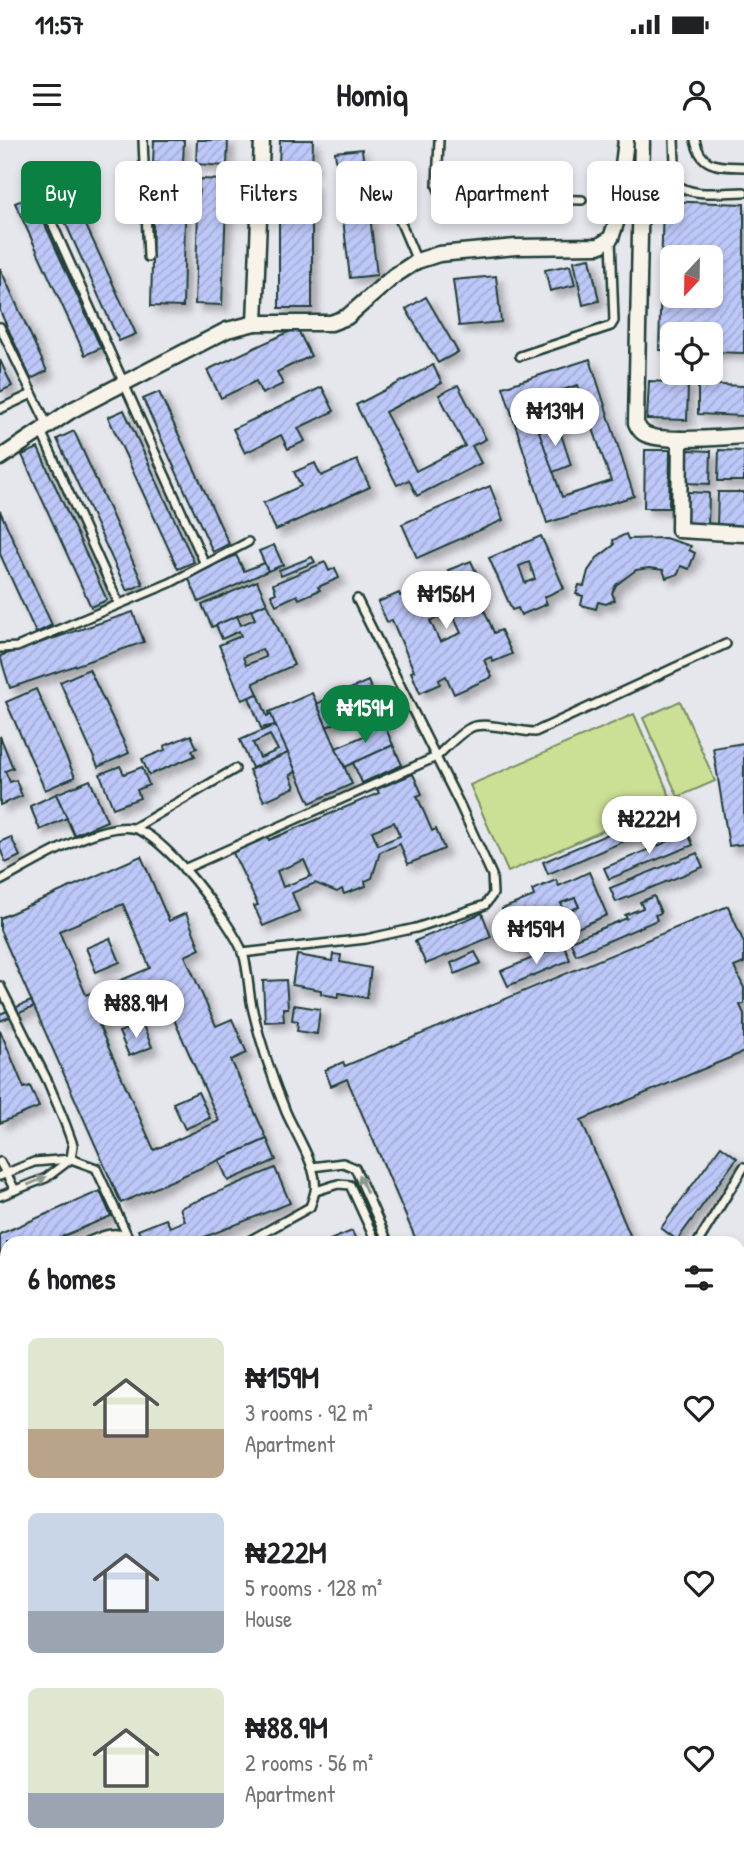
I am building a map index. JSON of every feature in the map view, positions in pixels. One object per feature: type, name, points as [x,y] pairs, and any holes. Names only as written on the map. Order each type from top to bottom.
[{"type":"street","points":[[255,323],[262,140]]},
{"type":"street","points":[[0,458],[72,410],[227,330],[255,323],[331,323],[347,317],[394,276],[417,261],[439,254],[502,248],[599,246],[611,238],[616,223],[626,140]]},
{"type":"street","points":[[642,140],[636,423],[641,432],[649,436],[680,439],[744,436]]},
{"type":"street","points":[[680,439],[679,530],[744,534]]},
{"type":"lane","points":[[143,140],[148,257]]},
{"type":"lane","points":[[439,140],[437,186],[440,193],[448,197],[582,200]]},
{"type":"lane","points":[[674,140],[676,183],[681,188],[690,191],[744,192]]},
{"type":"lane","points":[[695,140],[699,154],[708,163],[744,167]]},
{"type":"lane","points":[[52,224],[122,385],[205,564]]},
{"type":"lane","points":[[401,224],[417,261]]},
{"type":"lane","points":[[520,356],[611,326],[614,321],[611,238]]},
{"type":"lane","points":[[0,327],[32,394],[119,604]]},
{"type":"lane","points":[[0,409],[32,394]]},
{"type":"lane","points":[[0,648],[17,647],[170,583],[248,542]]},
{"type":"lane","points":[[242,953],[366,939],[416,929],[485,905],[493,894],[492,875],[357,599]]},
{"type":"lane","points":[[184,869],[436,757],[470,727],[486,724],[515,732],[535,732],[726,644]]},
{"type":"lane","points":[[134,828],[235,769]]},
{"type":"lane","points":[[0,881],[94,834],[114,828],[134,828],[152,837],[170,852],[220,915],[242,953],[252,1009],[263,1046],[285,1110],[315,1175],[316,1191],[310,1206],[258,1236]]},
{"type":"lane","points":[[0,986],[48,1082],[73,1145],[71,1159],[46,1178],[0,1196]]},
{"type":"lane","points":[[3,1175],[34,1162],[71,1159],[96,1168],[128,1236]]},
{"type":"lane","points":[[0,1162],[3,1175],[15,1190]]},
{"type":"lane","points":[[312,1167],[343,1163],[355,1168],[385,1236]]},
{"type":"lane","points":[[702,1236],[744,1167]]},
{"type":"lane","points":[[316,1191],[338,1184],[350,1185],[373,1236]]},
{"type":"lane","points":[[100,1236],[118,1232],[124,1236]]},
{"type":"green space","points":[[680,701],[715,781],[678,797],[643,718]]},
{"type":"green space","points":[[634,714],[672,801],[508,872],[470,785]]},
{"type":"building","points":[[154,140],[184,140],[183,161],[153,161]]},
{"type":"building","points":[[197,140],[228,140],[227,161],[216,161],[216,165],[196,161]]},
{"type":"building","points":[[280,140],[313,140],[312,161],[279,161]]},
{"type":"building","points":[[362,149],[363,161],[336,161],[335,152]]},
{"type":"building","points":[[202,179],[216,180],[216,224],[225,224],[222,305],[195,304],[198,224],[202,224]]},
{"type":"building","points":[[21,201],[21,216],[15,203]]},
{"type":"building","points":[[684,202],[744,204],[744,353],[723,352],[723,322],[660,322],[659,350],[660,308],[723,308],[723,245],[662,245],[662,224],[684,224]]},
{"type":"building","points":[[25,224],[45,224],[101,348],[85,355]]},
{"type":"building","points":[[66,224],[85,224],[136,334],[119,341]]},
{"type":"building","points":[[153,224],[185,224],[183,307],[151,306]]},
{"type":"building","points":[[279,224],[312,224],[312,308],[279,308]]},
{"type":"building","points":[[344,224],[371,224],[377,275],[350,278]]},
{"type":"building","points":[[590,258],[599,301],[583,305],[574,261]]},
{"type":"building","points":[[570,265],[575,285],[550,291],[545,270]]},
{"type":"building","points":[[0,268],[47,371],[31,379],[0,311]]},
{"type":"building","points":[[496,276],[501,322],[459,326],[453,280]]},
{"type":"building","points":[[426,297],[458,352],[438,363],[406,309]]},
{"type":"building","points":[[297,328],[311,356],[277,372],[283,384],[262,394],[256,381],[221,398],[207,370]]},
{"type":"building","points":[[590,359],[634,496],[547,523],[503,387]],"holes":[[[578,385],[611,481],[562,497],[529,401]]]},
{"type":"building","points":[[0,360],[12,386],[0,392]]},
{"type":"building","points":[[433,365],[442,383],[385,412],[416,471],[465,446],[439,395],[458,385],[486,439],[472,446],[481,463],[417,496],[409,480],[397,485],[356,405]]},
{"type":"building","points":[[649,381],[660,382],[660,385],[688,385],[687,420],[647,419]]},
{"type":"building","points":[[698,385],[744,386],[744,416],[698,414]]},
{"type":"building","points":[[322,387],[334,411],[298,428],[305,441],[288,449],[281,435],[245,453],[233,429]]},
{"type":"building","points":[[159,392],[229,544],[213,552],[143,399]]},
{"type":"building","points":[[124,410],[194,562],[178,569],[108,417]]},
{"type":"building","points":[[558,425],[571,465],[553,472],[539,431]]},
{"type":"building","points":[[74,431],[143,584],[127,591],[57,439]]},
{"type":"building","points":[[38,448],[107,600],[91,607],[22,455]]},
{"type":"building","points":[[645,450],[670,450],[669,508],[644,508]]},
{"type":"building","points":[[687,450],[711,451],[710,484],[686,483]]},
{"type":"building","points":[[719,450],[744,451],[744,481],[718,481]]},
{"type":"building","points":[[357,460],[370,487],[276,530],[263,503],[301,486],[294,472],[315,463],[321,476]]},
{"type":"building","points":[[490,486],[503,520],[417,558],[402,524]]},
{"type":"building","points":[[688,492],[709,493],[708,526],[686,525]]},
{"type":"building","points":[[718,492],[744,492],[744,527],[717,526]]},
{"type":"building","points":[[0,511],[52,625],[36,633],[0,554]]},
{"type":"building","points":[[626,534],[628,539],[665,538],[691,546],[689,550],[695,553],[689,569],[681,566],[678,574],[666,578],[663,570],[636,570],[616,585],[612,593],[615,600],[606,604],[598,602],[596,609],[581,605],[583,596],[576,594],[579,585],[584,586],[588,571],[597,558],[614,545],[613,540]]},
{"type":"building","points":[[541,536],[564,588],[544,597],[547,604],[521,615],[518,608],[512,610],[489,558]],"holes":[[[529,562],[535,579],[525,583],[519,566]]]},
{"type":"building","points":[[274,545],[283,565],[268,571],[259,551]]},
{"type":"building","points":[[236,555],[244,571],[264,563],[268,571],[199,602],[188,577]]},
{"type":"building","points":[[312,557],[315,562],[281,576],[279,570]]},
{"type":"building","points":[[471,561],[480,581],[473,584],[494,633],[501,630],[512,654],[493,662],[491,657],[484,660],[492,677],[454,694],[446,676],[439,680],[440,684],[420,693],[411,672],[414,671],[392,620],[387,622],[378,602],[399,593],[400,596],[450,574],[448,570]],"holes":[[[451,611],[461,633],[440,642],[430,621]]]},
{"type":"building","points":[[325,562],[329,571],[335,568],[339,578],[299,599],[297,595],[276,605],[271,595],[276,593],[273,584]]},
{"type":"building","points":[[257,581],[267,603],[212,627],[202,605]]},
{"type":"building","points":[[267,603],[294,665],[253,683],[258,694],[242,700],[219,645],[241,636],[239,631],[222,639],[216,625],[237,616],[241,625],[255,619],[251,610]],"holes":[[[262,649],[266,657],[246,665],[243,657]]]},
{"type":"building","points":[[133,612],[144,642],[10,688],[0,656]]},
{"type":"building","points":[[89,669],[129,753],[98,767],[60,682]]},
{"type":"building","points":[[368,681],[378,704],[327,727],[316,704]]},
{"type":"building","points":[[36,689],[75,777],[45,790],[6,702]]},
{"type":"building","points":[[312,693],[352,784],[310,803],[269,712]]},
{"type":"building","points":[[258,694],[267,716],[271,714],[275,725],[261,728],[249,697]]},
{"type":"building","points":[[383,722],[393,745],[345,767],[336,748],[366,735],[363,730]]},
{"type":"building","points":[[275,725],[288,753],[252,768],[240,740]],"holes":[[[270,735],[278,750],[260,758],[253,743]]]},
{"type":"building","points":[[191,735],[197,748],[192,750],[195,756],[149,775],[142,759]]},
{"type":"building","points":[[0,736],[13,768],[5,771],[10,782],[16,780],[22,796],[0,805]]},
{"type":"building","points":[[744,743],[744,844],[729,846],[713,748]]},
{"type":"building","points":[[393,745],[402,765],[362,783],[353,763]]},
{"type":"building","points":[[288,753],[296,772],[290,775],[295,787],[264,801],[249,770]]},
{"type":"building","points":[[120,766],[124,774],[142,767],[149,785],[137,790],[140,798],[113,808],[100,774]]},
{"type":"building","points":[[413,774],[422,794],[417,796],[432,831],[436,829],[444,849],[408,864],[400,844],[380,852],[372,878],[365,881],[366,886],[344,894],[342,889],[337,892],[315,883],[292,893],[299,911],[263,926],[254,906],[258,905],[232,851],[268,836],[269,840],[379,793],[377,789]],"holes":[[[394,822],[400,836],[378,845],[372,831]],[[304,860],[311,876],[283,887],[277,871]]]},
{"type":"building","points":[[90,780],[107,821],[74,835],[56,794]]},
{"type":"building","points":[[56,794],[67,818],[40,830],[30,806]]},
{"type":"building","points":[[650,816],[655,828],[548,874],[543,862]]},
{"type":"building","points":[[688,833],[693,845],[609,879],[604,868]]},
{"type":"building","points":[[11,837],[20,856],[6,863],[0,842]]},
{"type":"building","points":[[697,853],[703,867],[616,902],[610,888]]},
{"type":"building","points":[[141,856],[169,921],[186,913],[200,949],[185,956],[216,1026],[232,1019],[247,1053],[231,1060],[267,1139],[121,1203],[0,930],[0,918]],"holes":[[[123,904],[150,968],[86,995],[59,931]],[[164,997],[219,1121],[154,1150],[99,1026]]]},
{"type":"building","points":[[589,872],[607,915],[521,953],[502,909],[534,896],[532,890],[556,880],[559,886]],"holes":[[[575,898],[579,907],[565,912],[561,903]],[[540,914],[544,923],[531,928],[527,919]]]},
{"type":"building","points":[[654,896],[661,913],[655,915],[657,920],[576,955],[570,941],[627,918],[625,915],[643,908],[640,902]]},
{"type":"building","points":[[575,898],[579,907],[565,912],[561,903]]},
{"type":"building","points":[[728,906],[744,943],[744,963],[734,967],[744,988],[744,1004],[740,1005],[744,1014],[744,1052],[581,1120],[630,1236],[414,1236],[347,1079],[331,1086],[325,1070],[343,1062],[345,1066]]},
{"type":"building","points":[[482,913],[491,937],[426,964],[415,941]]},
{"type":"building","points":[[540,914],[544,923],[531,928],[527,919]]},
{"type":"building","points":[[110,938],[120,962],[96,972],[86,948]]},
{"type":"building","points":[[564,945],[570,960],[508,986],[501,971]]},
{"type":"building","points":[[475,952],[481,963],[455,974],[451,963]]},
{"type":"building","points":[[333,954],[341,955],[340,962],[371,968],[367,998],[339,993],[338,997],[321,994],[321,990],[292,985],[297,955],[332,961]]},
{"type":"building","points":[[286,980],[288,1008],[283,1008],[284,1021],[265,1022],[263,981]]},
{"type":"building","points":[[31,1001],[34,1007],[0,1021],[0,1014]]},
{"type":"building","points":[[294,1005],[320,1009],[317,1034],[297,1031],[298,1021],[292,1020]]},
{"type":"building","points":[[142,1023],[152,1047],[129,1056],[119,1032]]},
{"type":"building","points":[[0,1030],[24,1088],[30,1086],[39,1107],[0,1123]]},
{"type":"building","points":[[198,1092],[210,1118],[185,1129],[173,1103]]},
{"type":"building","points":[[267,1139],[276,1160],[228,1181],[219,1160]]},
{"type":"building","points":[[721,1146],[737,1158],[680,1236],[672,1236],[661,1228]]},
{"type":"building","points":[[275,1168],[290,1203],[207,1236],[140,1236],[138,1230],[166,1219],[170,1227],[185,1221],[180,1208]]},
{"type":"building","points":[[100,1191],[111,1216],[63,1236],[0,1234]]},
{"type":"building","points":[[352,1231],[354,1236],[340,1236]]}]
